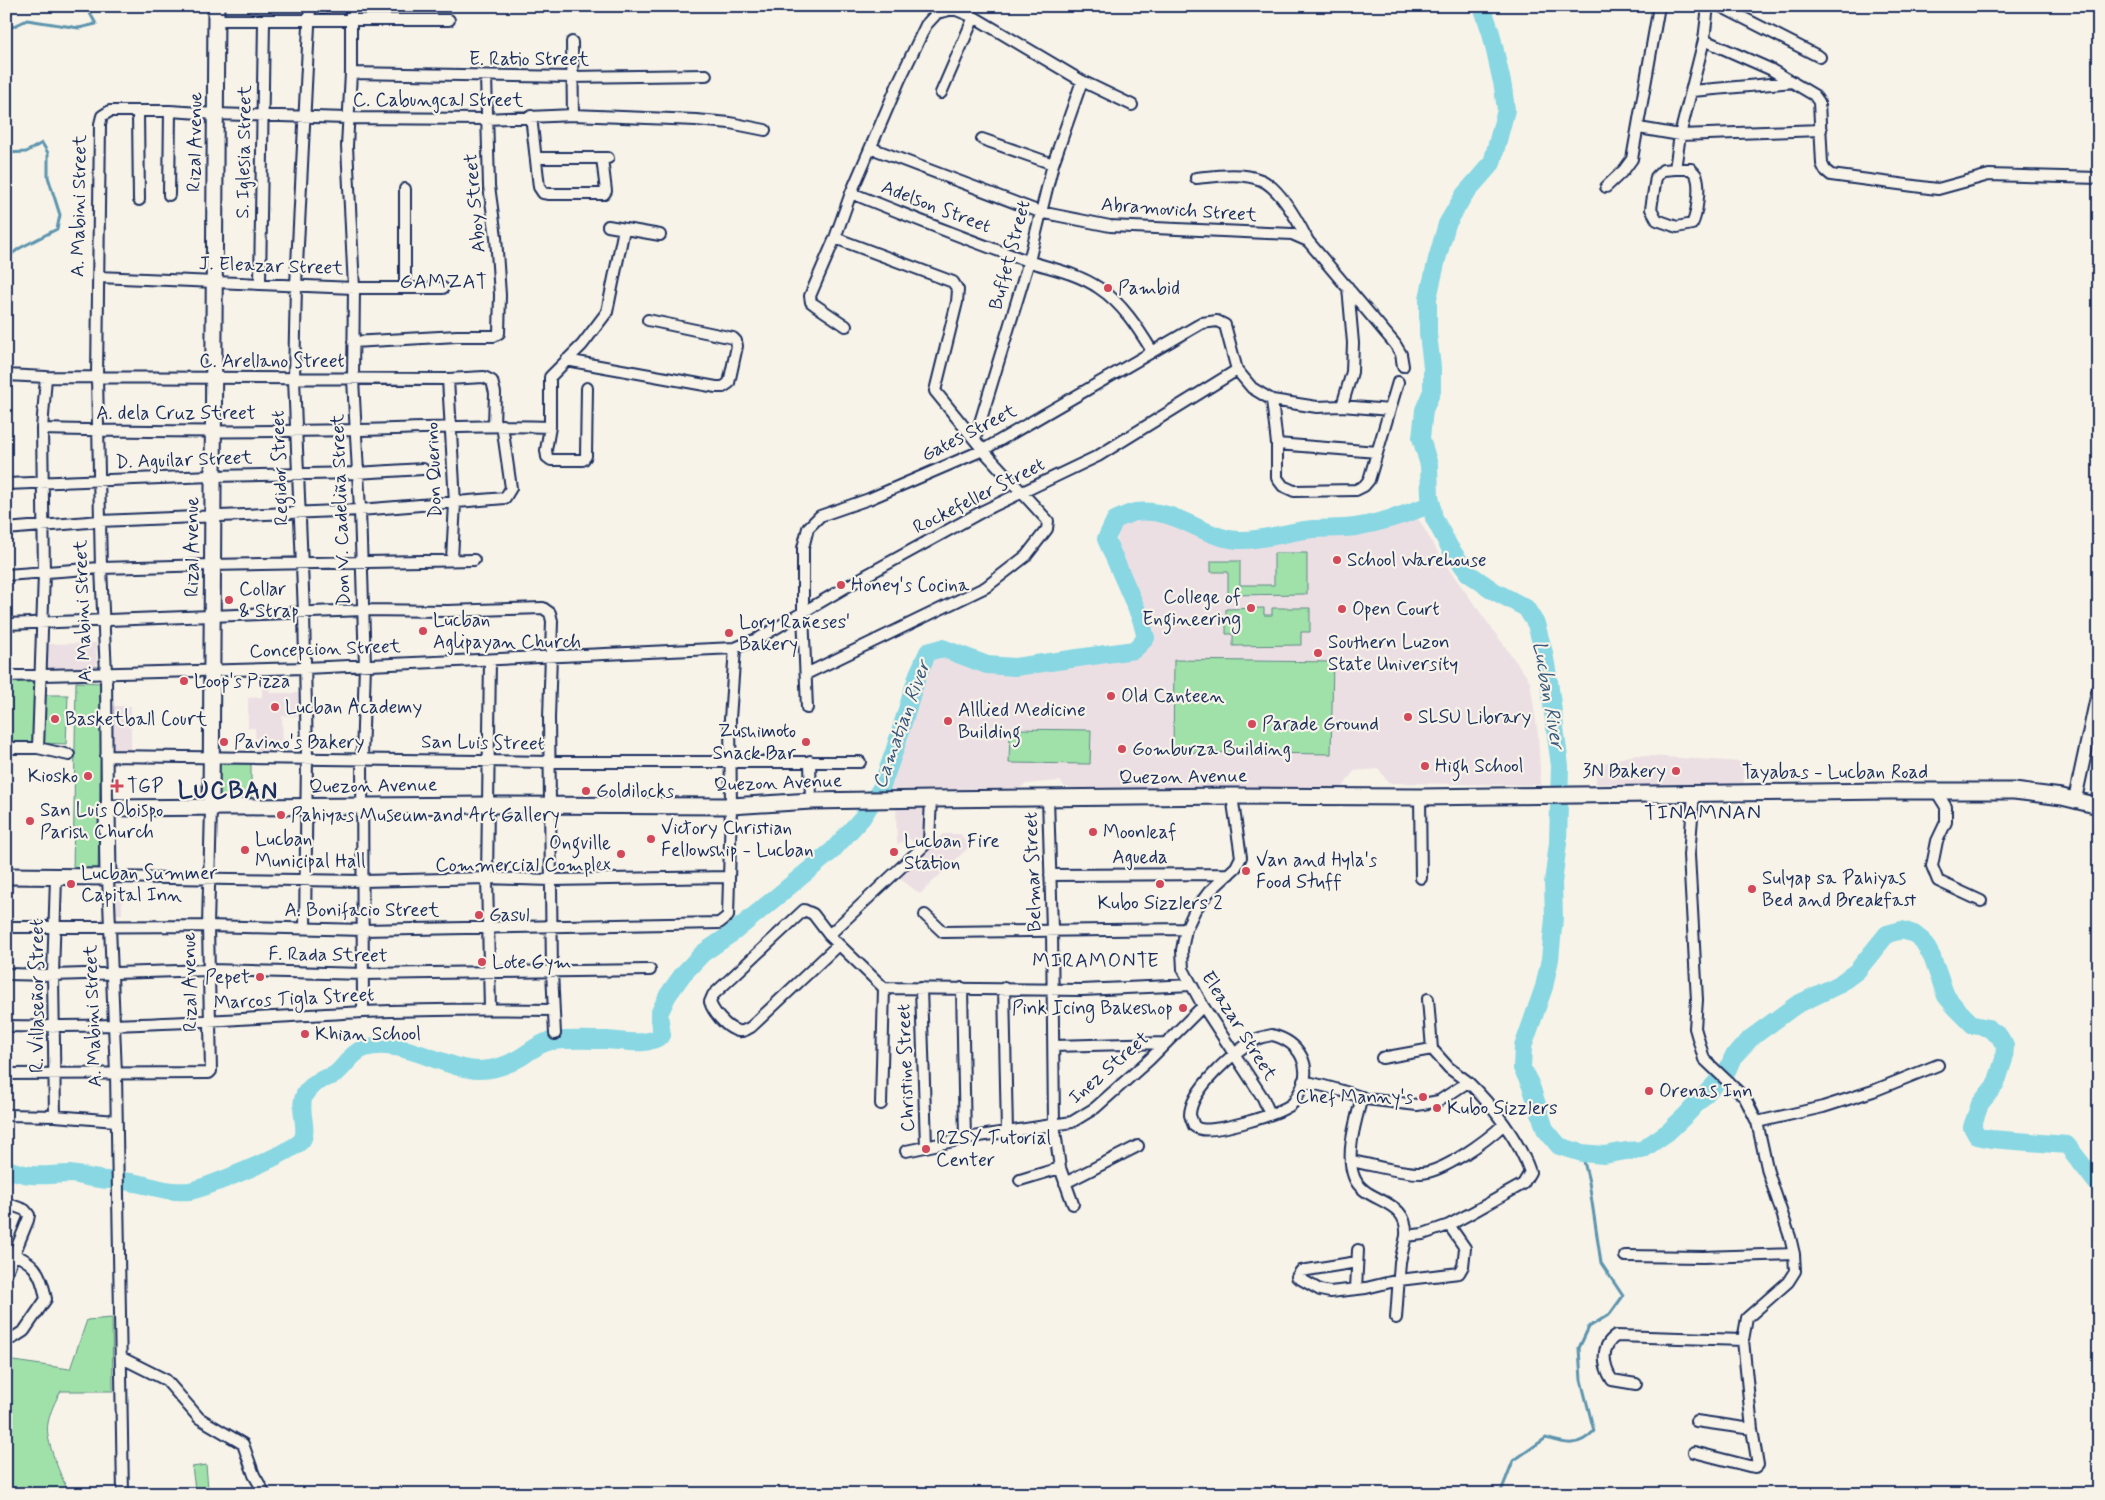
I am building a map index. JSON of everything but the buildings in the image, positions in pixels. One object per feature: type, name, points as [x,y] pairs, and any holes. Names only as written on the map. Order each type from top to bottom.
[{"type":"main road","name":"Rizal Avenue","points":[[211,808],[216,13]]},
{"type":"main road","name":"Tayabas - Lucban Road","points":[[1570,794],[2014,791],[2075,799],[2099,806]]},
{"type":"main road","name":"Quezon Avenue","points":[[107,808],[488,804],[731,806],[811,801],[930,799],[1232,796],[1420,797],[1570,794]]},
{"type":"main road","name":"A. Mabini Street","points":[[107,808],[108,877]]},
{"type":"main road","points":[[6,876],[108,877]]},
{"type":"street","name":"Regidor Street","points":[[305,928],[307,757],[304,613],[298,512],[294,378],[303,117],[310,6]]},
{"type":"street","name":"Don V. Cadeliña Street","points":[[351,6],[351,73],[347,118],[354,288],[353,378],[356,473],[360,510],[365,665],[362,758],[364,806],[364,1012]]},
{"type":"street","points":[[1606,187],[1624,170],[1632,159],[1639,128],[1659,6]]},
{"type":"street","points":[[1675,169],[1680,135],[1704,40],[1708,6]]},
{"type":"street","points":[[1720,6],[1820,57]]},
{"type":"street","points":[[846,326],[811,302],[810,296],[835,238],[850,193],[926,25],[937,14],[954,9],[974,17],[1082,81],[1132,105]]},
{"type":"street","points":[[216,13],[264,21],[449,20]]},
{"type":"street","points":[[941,93],[974,17]]},
{"type":"street","name":"S. Iglesia Street","points":[[260,283],[264,21]]},
{"type":"street","points":[[1704,40],[1770,69],[1814,95],[1819,102],[1822,164],[1831,175],[1864,181],[1938,189],[1990,175],[2099,178]]},
{"type":"street","points":[[572,42],[573,116]]},
{"type":"street","name":"E. Ratio Street","points":[[351,73],[572,77],[706,75]]},
{"type":"street","name":"Aboy Street","points":[[353,342],[457,336],[494,336],[499,333],[496,237],[489,186],[486,76]]},
{"type":"street","name":"Buffet Street","points":[[975,439],[1029,261],[1053,164],[1082,81]]},
{"type":"street","points":[[1692,92],[1793,82]]},
{"type":"street","name":"C. Cabungcal Street","points":[[110,111],[138,113],[170,111],[347,118],[486,119],[573,116],[696,120],[730,123],[765,130]]},
{"type":"street","name":"A. Mabini Street","points":[[107,808],[106,673],[101,568],[97,376],[100,124],[102,116],[110,111]]},
{"type":"street","points":[[169,195],[170,111]]},
{"type":"street","points":[[138,113],[139,200]]},
{"type":"street","points":[[531,116],[539,187],[543,192],[549,194],[601,195],[606,191],[605,158],[537,158]]},
{"type":"street","points":[[1639,128],[1680,135],[1821,130]]},
{"type":"street","points":[[982,139],[1053,164]]},
{"type":"street","name":"Abramovich Street","points":[[871,148],[1040,212],[1110,226],[1292,234],[1308,240]]},
{"type":"street","points":[[1675,169],[1691,169],[1696,175],[1698,184],[1696,217],[1692,224],[1676,227],[1657,220],[1651,209],[1656,177],[1663,170],[1675,169]]},
{"type":"street","points":[[1196,178],[1247,176],[1263,180],[1282,200],[1297,220],[1308,240],[1395,344],[1401,354],[1403,366]]},
{"type":"street","points":[[405,189],[405,287]]},
{"type":"street","name":"Adelson Street","points":[[850,193],[1029,261],[1073,274],[1100,288],[1134,323],[1152,351]]},
{"type":"street","points":[[608,226],[660,235]]},
{"type":"street","points":[[587,388],[586,456],[583,460],[551,460],[547,457],[546,450],[550,427],[550,377],[591,334],[607,312],[624,229]]},
{"type":"street","points":[[806,674],[986,588],[1026,556],[1046,529],[1048,521],[983,450],[935,391],[957,302],[958,290],[952,282],[835,238]]},
{"type":"street","name":"J. Eleazar Street","points":[[98,277],[354,288],[443,288]]},
{"type":"street","points":[[1342,406],[1352,372],[1348,287]]},
{"type":"street","points":[[566,360],[716,387],[723,387],[729,384],[737,346],[733,338],[648,320]]},
{"type":"street","name":"Gates Street","points":[[806,708],[803,548],[808,528],[820,516],[869,499],[983,450],[1202,323],[1217,321],[1225,325],[1237,370]]},
{"type":"street","points":[[1237,370],[1252,388],[1272,400],[1317,407],[1342,406],[1390,410]]},
{"type":"street","name":"Rockefeller Street","points":[[735,648],[759,638],[983,511],[1098,456],[1237,370]]},
{"type":"street","name":"C. Arellano Street","points":[[6,375],[46,377],[448,379],[484,377],[492,381],[498,425]]},
{"type":"street","points":[[38,748],[45,527],[42,483],[42,429],[46,377]]},
{"type":"street","name":"Don Querino","points":[[448,379],[455,503],[452,559]]},
{"type":"street","points":[[1272,400],[1277,444],[1277,478],[1283,486],[1294,491],[1356,490],[1364,486],[1369,480],[1398,382]]},
{"type":"street","points":[[6,529],[100,521],[360,510],[505,498],[511,488],[498,425]]},
{"type":"street","name":"A. dela Cruz Street","points":[[42,429],[99,431],[296,431],[451,428],[498,425],[550,427]]},
{"type":"street","points":[[1277,444],[1377,452]]},
{"type":"street","name":"D. Aguilar Street","points":[[6,484],[212,476],[356,473],[423,469]]},
{"type":"street","points":[[6,575],[101,568],[212,564],[474,560]]},
{"type":"street","points":[[6,624],[362,610],[448,611],[543,608],[550,613],[552,621],[550,657],[551,926],[555,1034]]},
{"type":"street","points":[[108,877],[363,881],[488,878],[551,880],[728,877],[731,806],[730,719],[735,648]]},
{"type":"street","name":"Concepcion Street","points":[[6,676],[304,668],[735,648]]},
{"type":"street","points":[[490,660],[488,804],[488,972],[490,1009]]},
{"type":"street","points":[[2075,799],[2099,688]]},
{"type":"street","points":[[6,748],[38,748],[69,756]]},
{"type":"street","name":"San Luis Street","points":[[106,756],[307,757],[550,762],[860,762]]},
{"type":"street","points":[[810,761],[811,801]]},
{"type":"street","points":[[1936,792],[1946,806],[1946,822],[1938,841],[1932,866],[1938,881],[1981,901]]},
{"type":"street","points":[[1694,793],[1690,856],[1696,1000],[1695,1028],[1704,1059],[1745,1098],[1757,1122],[1768,1172],[1790,1237],[1795,1271],[1788,1282],[1746,1318],[1743,1340],[1752,1429],[1758,1460],[1756,1467],[1694,1452]]},
{"type":"street","name":"Eleazar Street","points":[[1232,796],[1241,857],[1236,867],[1209,892],[1195,910],[1186,929],[1182,950],[1183,969],[1204,1006],[1263,1098],[1270,1114]]},
{"type":"street","points":[[1420,797],[1420,878]]},
{"type":"street","name":"Belmar Street","points":[[1048,798],[1052,929],[1054,1124],[1060,1168],[1073,1204]]},
{"type":"street","points":[[829,935],[929,842],[930,799]]},
{"type":"street","name":"Rizal Avenue","points":[[116,1074],[208,1073],[212,1068],[208,926],[211,808]]},
{"type":"street","name":"Agueda","points":[[1050,875],[1229,874]]},
{"type":"street","name":"R. Villaseñor Street","points":[[55,1116],[53,975],[56,877]]},
{"type":"street","name":"A. Mabini Street","points":[[108,877],[111,973],[115,1024],[122,1358],[122,1494]]},
{"type":"street","name":"A. Bonifacio Street","points":[[6,927],[109,928],[208,926],[363,930],[719,923],[728,916],[728,877]]},
{"type":"street","points":[[838,945],[751,1027],[742,1032],[734,1030],[712,1010],[710,1002],[713,995],[804,910],[813,914],[838,945],[884,988],[1053,990],[1160,988],[1192,985]]},
{"type":"street","points":[[926,915],[943,932],[1052,929],[1186,929]]},
{"type":"street","name":"F. Rada Street","points":[[6,974],[53,975],[209,970],[364,974],[650,970]]},
{"type":"street","points":[[880,1104],[884,988]]},
{"type":"street","name":"Christine Street","points":[[921,988],[926,1146]]},
{"type":"street","points":[[962,988],[965,1139]]},
{"type":"street","points":[[1004,988],[1007,1132]]},
{"type":"street","points":[[1406,1236],[1423,1234],[1449,1225],[1523,1184],[1530,1172],[1525,1159],[1504,1124],[1483,1096],[1449,1068],[1432,1049],[1428,999]]},
{"type":"street","name":"Inez Street","points":[[906,1151],[965,1139],[1072,1122],[1095,1108],[1149,1060],[1204,1006]]},
{"type":"street","name":"Marcos Tigla Street","points":[[6,1026],[53,1027],[210,1021],[364,1012],[490,1009],[553,1010]]},
{"type":"street","points":[[1272,1035],[1285,1038],[1300,1052],[1305,1067],[1304,1081],[1293,1104],[1239,1124],[1201,1130],[1194,1126],[1190,1116],[1194,1100],[1204,1083],[1219,1067],[1256,1040],[1272,1035]]},
{"type":"street","points":[[1054,1046],[1165,1043]]},
{"type":"street","points":[[1382,1058],[1432,1049]]},
{"type":"street","points":[[1757,1122],[1823,1107],[1938,1065]]},
{"type":"street","points":[[6,1074],[116,1074]]},
{"type":"street","points":[[1304,1081],[1362,1097],[1417,1105],[1439,1101],[1468,1082]]},
{"type":"street","points":[[1362,1097],[1351,1140],[1354,1177],[1360,1185],[1383,1202],[1396,1208],[1407,1228],[1402,1249],[1396,1318]]},
{"type":"street","points":[[6,1115],[55,1116],[116,1121]]},
{"type":"street","points":[[1352,1160],[1407,1172],[1423,1173],[1441,1166],[1477,1147],[1504,1124]]},
{"type":"street","points":[[1066,1183],[1138,1146]]},
{"type":"street","points":[[1020,1180],[1060,1168]]},
{"type":"street","points":[[6,1203],[25,1210],[29,1214],[28,1220],[10,1252],[6,1274]]},
{"type":"street","points":[[1358,1262],[1301,1271],[1297,1277],[1320,1290],[1330,1292],[1399,1280],[1459,1274],[1463,1266],[1465,1248],[1449,1225]]},
{"type":"street","points":[[1356,1289],[1358,1250]]},
{"type":"street","points":[[6,1336],[13,1338],[24,1331],[46,1299],[43,1283],[30,1261],[10,1252]]},
{"type":"street","points":[[1625,1256],[1703,1257],[1794,1254]]},
{"type":"street","points":[[1636,1384],[1612,1380],[1606,1370],[1604,1349],[1610,1340],[1616,1336],[1743,1340]]},
{"type":"street","points":[[122,1358],[172,1384],[199,1418],[243,1444],[254,1476],[265,1494]]},
{"type":"street","points":[[1696,1421],[1752,1429]]},
{"type":"shaded area","name":"Southern Luzon State University","points":[[1135,515],[1161,516],[1222,541],[1249,544],[1280,542],[1365,530],[1418,518],[1443,561],[1530,681],[1538,735],[1541,785],[1388,783],[1379,769],[1354,771],[1343,787],[1078,789],[1065,787],[1060,781],[1026,784],[1019,788],[884,790],[931,655],[941,651],[986,666],[1015,667],[1068,663],[1136,652],[1147,640],[1143,619],[1117,545],[1118,523],[1125,518]]},
{"type":"shaded area","points":[[96,643],[97,670],[45,671],[45,644]]},
{"type":"shaded area","name":"Lucban Academy","points":[[262,678],[269,678],[270,693],[301,693],[301,716],[282,716],[283,751],[256,751],[255,728],[248,728],[248,698],[262,697]]},
{"type":"shaded area","points":[[110,706],[131,706],[131,753],[110,753]]},
{"type":"shaded area","points":[[1634,755],[1743,762],[1744,787],[1596,784],[1595,765]]},
{"type":"shaded area","points":[[896,807],[925,808],[926,840],[914,845],[910,839],[897,844]]},
{"type":"shaded area","points":[[943,834],[961,834],[969,847],[920,894],[899,878]]},
{"type":"shaded area","points":[[111,886],[122,886],[122,914],[111,914]]},
{"type":"green space","points":[[1274,553],[1307,553],[1307,594],[1228,595],[1228,572],[1211,572],[1211,561],[1240,561],[1240,585],[1274,585]]},
{"type":"green space","points":[[1264,608],[1264,615],[1272,615],[1272,608],[1310,608],[1310,632],[1301,632],[1301,645],[1233,646],[1233,634],[1226,634],[1226,609]]},
{"type":"green space","name":"Parade Ground","points":[[1174,660],[1333,662],[1331,754],[1173,752]]},
{"type":"green space","points":[[6,679],[37,679],[34,746],[6,746]]},
{"type":"green space","points":[[76,682],[102,683],[98,873],[73,873]]},
{"type":"green space","name":"Basketball Court","points":[[43,695],[68,695],[66,744],[42,743]]},
{"type":"green space","points":[[1010,729],[1091,730],[1090,764],[1009,763]]},
{"type":"green space","points":[[251,763],[251,798],[215,798],[214,764]]},
{"type":"green space","points":[[112,1318],[113,1391],[61,1391],[49,1419],[47,1430],[51,1448],[69,1494],[6,1494],[6,1360],[70,1369],[87,1320]]},
{"type":"green space","points":[[206,1465],[208,1488],[195,1489],[192,1467]]},
{"type":"waterway","points":[[6,30],[27,20],[79,28],[96,24],[86,6]]},
{"type":"waterway","name":"Lucban River","points":[[1482,6],[1491,33],[1506,110],[1492,163],[1464,195],[1447,224],[1437,259],[1428,298],[1428,334],[1432,367],[1432,391],[1424,410],[1421,438],[1429,465],[1430,496],[1434,518],[1450,548],[1468,573],[1494,591],[1526,608],[1536,624],[1544,653],[1560,766],[1558,843],[1553,883],[1554,918],[1550,959],[1544,987],[1523,1047],[1522,1068],[1531,1086],[1545,1129],[1559,1146],[1582,1153],[1604,1155],[1642,1150],[1668,1132],[1687,1114],[1727,1071],[1733,1057],[1751,1038],[1796,1005],[1838,985],[1857,971],[1887,934],[1902,930],[1914,934],[1923,941],[1932,957],[1946,996],[1956,1008],[1973,1025],[1988,1028],[1999,1036],[2005,1046],[2004,1059],[1996,1084],[1980,1104],[1972,1127],[1977,1136],[1991,1139],[2067,1145],[2099,1186]]},
{"type":"waterway","points":[[6,153],[26,152],[42,143],[48,153],[48,177],[60,215],[57,229],[20,248],[6,258]]},
{"type":"waterway","name":"Camatian River","points":[[6,1169],[29,1175],[70,1174],[103,1180],[130,1182],[166,1190],[189,1191],[248,1169],[295,1146],[304,1136],[302,1101],[305,1093],[324,1078],[334,1075],[356,1053],[365,1048],[393,1047],[451,1065],[479,1070],[506,1065],[539,1045],[551,1041],[607,1040],[643,1042],[656,1039],[662,1035],[659,1014],[668,995],[683,974],[703,953],[734,932],[832,851],[862,818],[881,788],[918,674],[928,652],[942,648],[987,665],[1015,667],[1134,650],[1146,638],[1141,619],[1106,539],[1115,520],[1136,512],[1165,514],[1229,539],[1251,540],[1304,530],[1350,528],[1394,518],[1432,504]]},
{"type":"waterway","points":[[1500,1494],[1513,1461],[1546,1438],[1572,1443],[1583,1440],[1594,1431],[1581,1380],[1579,1348],[1589,1327],[1610,1314],[1623,1296],[1601,1263],[1589,1182],[1582,1153]]},
{"type":"place","name":"Pambid","points":[[1108,288]]},
{"type":"place","name":"School Warehouse","points":[[1337,560]]},
{"type":"place","name":"Honey's Cocina","points":[[841,585]]},
{"type":"place","name":"Collar & Strap","points":[[229,600]]},
{"type":"place","name":"College of Engineering","points":[[1251,608]]},
{"type":"place","name":"Open Court","points":[[1342,609]]},
{"type":"place","name":"Lucban Aglipayan Church","points":[[423,631]]},
{"type":"place","name":"Lory Rañeses' Bakery","points":[[729,633]]},
{"type":"place","name":"Southern Luzon State University","points":[[1318,653]]},
{"type":"place","name":"Loop's Pizza","points":[[184,681]]},
{"type":"place","name":"Old Canteen","points":[[1111,696]]},
{"type":"place","name":"Lucban Academy","points":[[275,707]]},
{"type":"place","name":"SLSU Library","points":[[1408,717]]},
{"type":"place","name":"Basketball Court","points":[[55,719]]},
{"type":"place","name":"Alllied Medicine Building","points":[[948,721]]},
{"type":"place","name":"Parade Ground","points":[[1252,724]]},
{"type":"place","name":"Pavino's Bakery","points":[[224,742]]},
{"type":"place","name":"Zushimoto Snack Bar","points":[[806,742]]},
{"type":"place","name":"Gomburza Building","points":[[1122,749]]},
{"type":"place","name":"High School","points":[[1425,766]]},
{"type":"place","name":"3N Bakery","points":[[1676,771]]},
{"type":"place","name":"Kiosko","points":[[88,776]]},
{"type":"place","name":"TGP","points":[[117,786]]},
{"type":"place","name":"Goldilocks","points":[[586,791]]},
{"type":"place","name":"Pahiyas Museum and Art Gallery","points":[[281,815]]},
{"type":"place","name":"San Luis Obispo Parish Church","points":[[30,821]]},
{"type":"place","name":"Moonleaf","points":[[1093,832]]},
{"type":"place","name":"Victory Christian Fellowship - Lucban","points":[[651,839]]},
{"type":"place","name":"Lucban Municipal Hall","points":[[245,850]]},
{"type":"place","name":"Lucban Fire Station","points":[[894,852]]},
{"type":"place","name":"Ongville Commercial Complex","points":[[621,854]]},
{"type":"place","name":"Van and Hyla's Food Stuff","points":[[1246,871]]},
{"type":"place","name":"Lucban Summer Capital Inn","points":[[71,884]]},
{"type":"place","name":"Kubo Sizzlers 2","points":[[1160,884]]},
{"type":"place","name":"Sulyap sa Pahiyas Bed and Breakfast","points":[[1752,889]]},
{"type":"place","name":"Gasul","points":[[479,915]]},
{"type":"place","name":"Lote Gym","points":[[482,962]]},
{"type":"place","name":"Pepet","points":[[260,977]]},
{"type":"place","name":"Pink Icing Bakeshop","points":[[1183,1008]]},
{"type":"place","name":"Khian School","points":[[305,1034]]},
{"type":"place","name":"Orenas Inn","points":[[1649,1091]]},
{"type":"place","name":"Chef Manny's","points":[[1423,1097]]},
{"type":"place","name":"Kubo Sizzlers","points":[[1437,1108]]},
{"type":"place","name":"RZSY Tutorial Center","points":[[926,1149]]},
{"type":"district","name":"GAMZAT","points":[[444,282]]},
{"type":"district","name":"LUCBAN","points":[[228,791]]},
{"type":"district","name":"TINAMNAN","points":[[1703,813]]},
{"type":"district","name":"MIRAMONTE","points":[[1096,961]]}]
